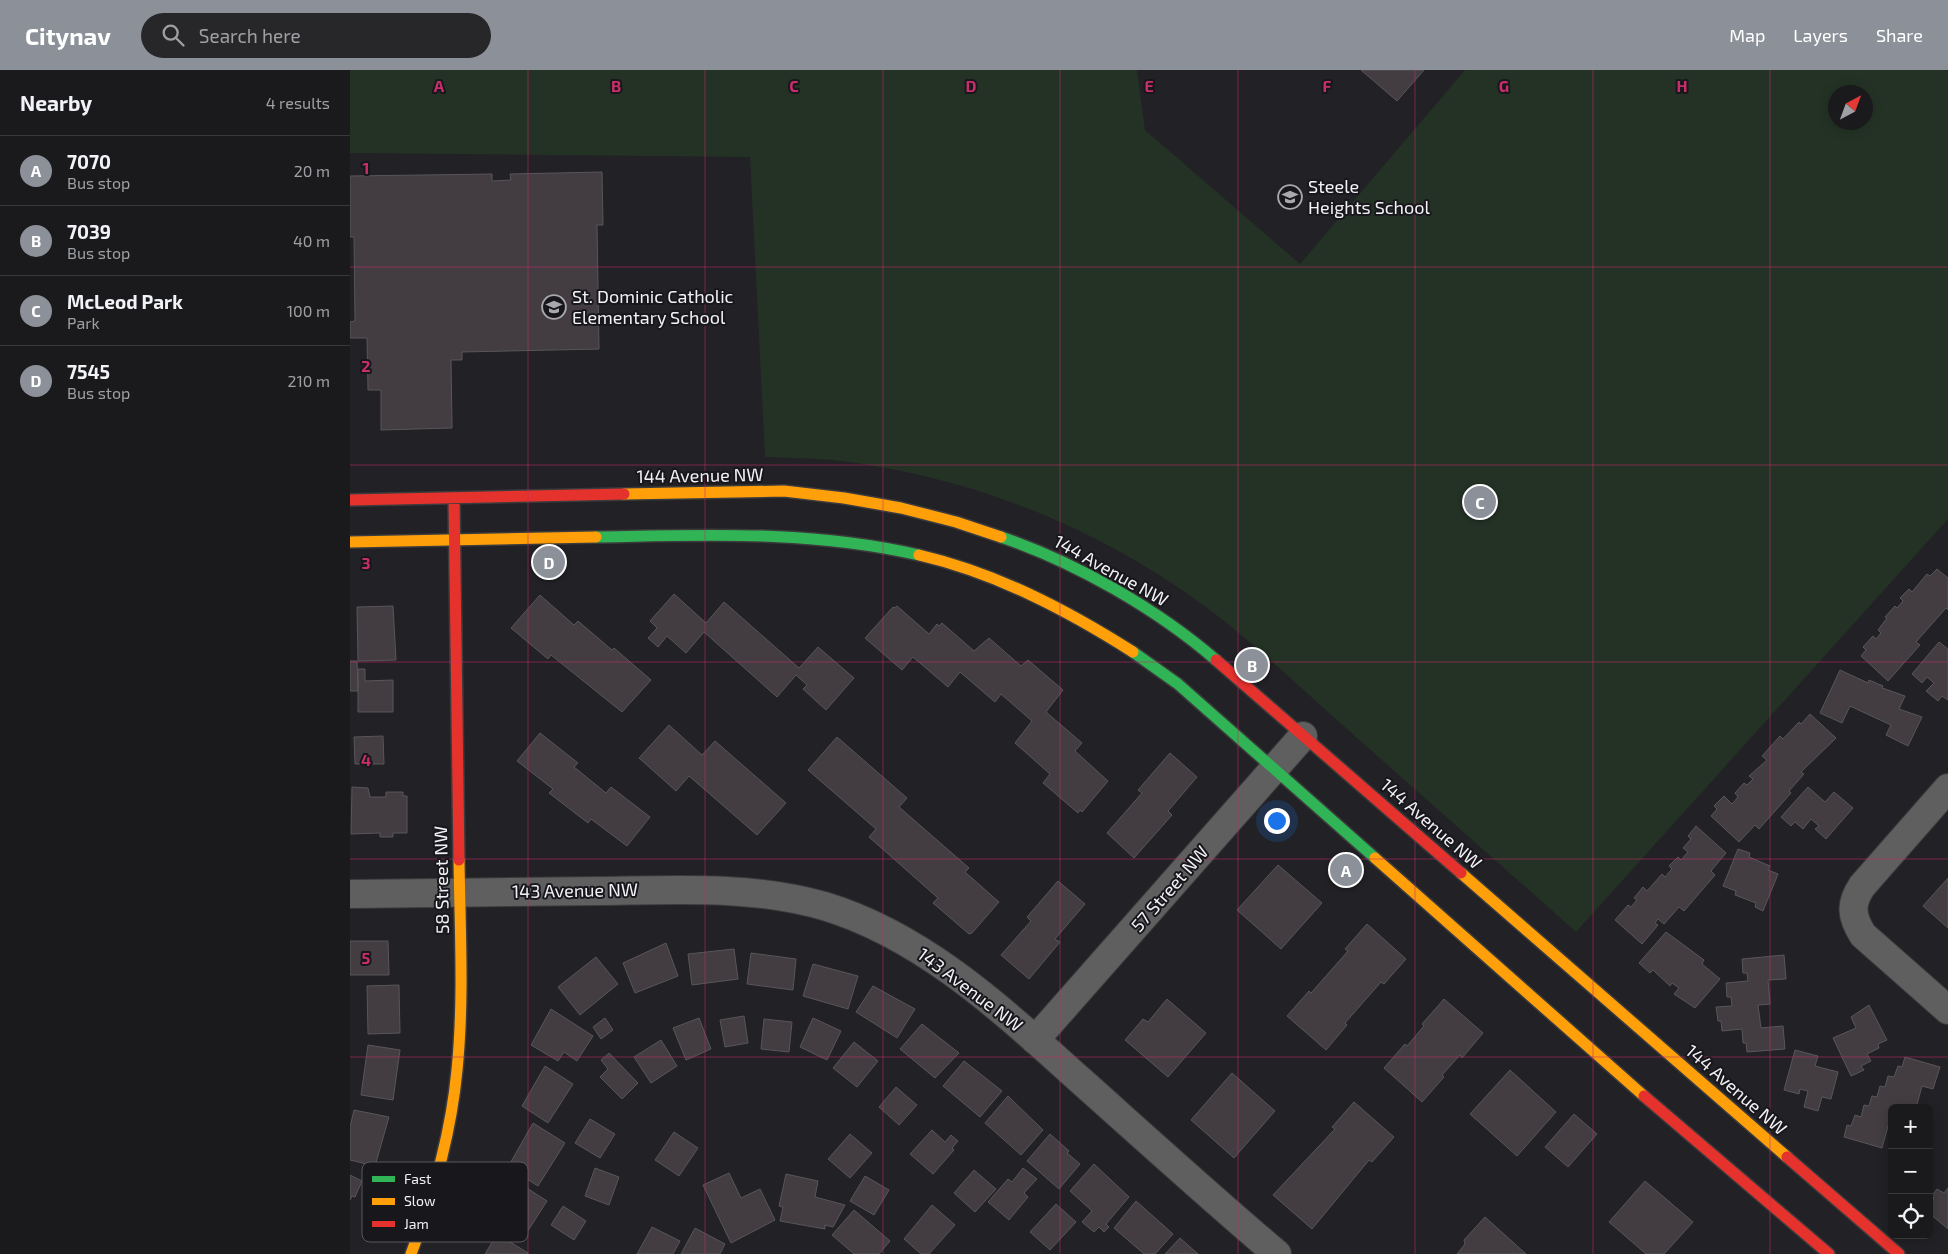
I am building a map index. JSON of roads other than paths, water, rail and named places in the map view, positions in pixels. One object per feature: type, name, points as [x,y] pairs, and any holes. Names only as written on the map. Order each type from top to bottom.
[{"type":"street","name":"144 Avenue NW","points":[[350,500],[784,491],[846,498],[910,509],[1005,537],[1068,564],[1130,597],[1172,625],[1208,653],[1899,1254]]},
{"type":"street","name":"58 Street NW","points":[[442,1162],[456,1095],[461,1039],[454,498]]},
{"type":"street","points":[[350,542],[715,535],[796,537],[845,541],[892,549],[947,563],[1022,590],[1070,613],[1122,643],[1178,684],[1652,1103],[1830,1254]]},
{"type":"street","name":"57 Street NW","points":[[1036,1040],[1303,736]]},
{"type":"street","points":[[1948,788],[1862,886],[1854,897],[1852,910],[1855,923],[1863,935],[1948,1010]]},
{"type":"street","name":"143 Avenue NW","points":[[350,894],[715,889],[766,894],[817,905],[856,918],[922,951],[968,984],[1036,1040],[1277,1254]]},
{"type":"street","name":"58 Street NW","points":[[411,1254],[416,1242]]},
{"type":"place","name":"Steele Heights School","points":[[1290,197]]},
{"type":"place","name":"St. Dominic Catholic Elementary School","points":[[554,307]]},
{"type":"place","name":"McLeod Park","points":[[1480,502]]},
{"type":"place","name":"7545","points":[[549,562]]},
{"type":"place","name":"7039","points":[[1252,665]]},
{"type":"place","name":"7070","points":[[1346,870]]}]
